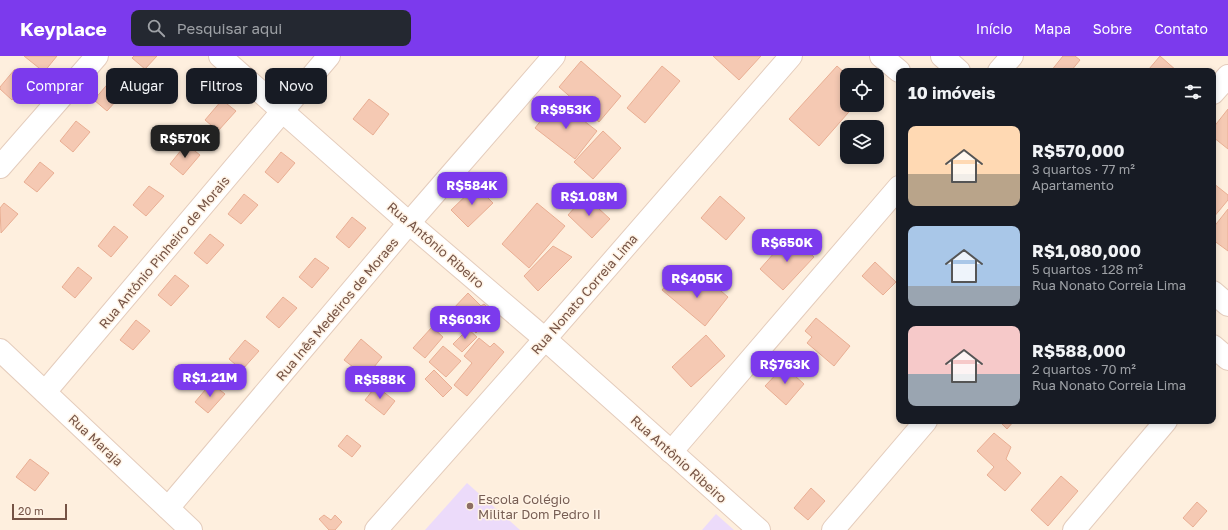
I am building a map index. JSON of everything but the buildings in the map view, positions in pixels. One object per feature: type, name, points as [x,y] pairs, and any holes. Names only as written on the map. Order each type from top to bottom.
[{"type":"street","points":[[0,166],[97,56]]},
{"type":"street","name":"Rua Antônio Ribeiro","points":[[220,56],[409,223],[545,339],[758,530]]},
{"type":"street","name":"Rua Antônio Pinheiro de Morais","points":[[45,392],[330,56]]},
{"type":"street","name":"Rua Inês Medeiros de Moraes","points":[[168,508],[409,223],[554,56]]},
{"type":"street","name":"Rua Nonato Correia Lima","points":[[376,530],[545,339],[791,56]]},
{"type":"street","points":[[881,56],[896,68]]},
{"type":"street","points":[[942,56],[956,68]]},
{"type":"street","points":[[1002,68],[1012,56]]},
{"type":"street","points":[[1216,90],[1228,76]]},
{"type":"street","points":[[671,452],[896,190]]},
{"type":"street","points":[[1216,295],[1228,305]]},
{"type":"street","name":"Rua Maraja","points":[[0,350],[191,530]]},
{"type":"street","points":[[832,530],[923,424]]},
{"type":"street","points":[[1074,530],[1163,424]]},
{"type":"shaded area","name":"Escola Colégio Militar Dom Pedro II","points":[[467,483],[520,530],[425,530]]},
{"type":"shaded area","points":[[716,514],[734,530],[702,530]]},
{"type":"place","name":"Escola Colégio Militar Dom Pedro II","points":[[470,506]]}]
